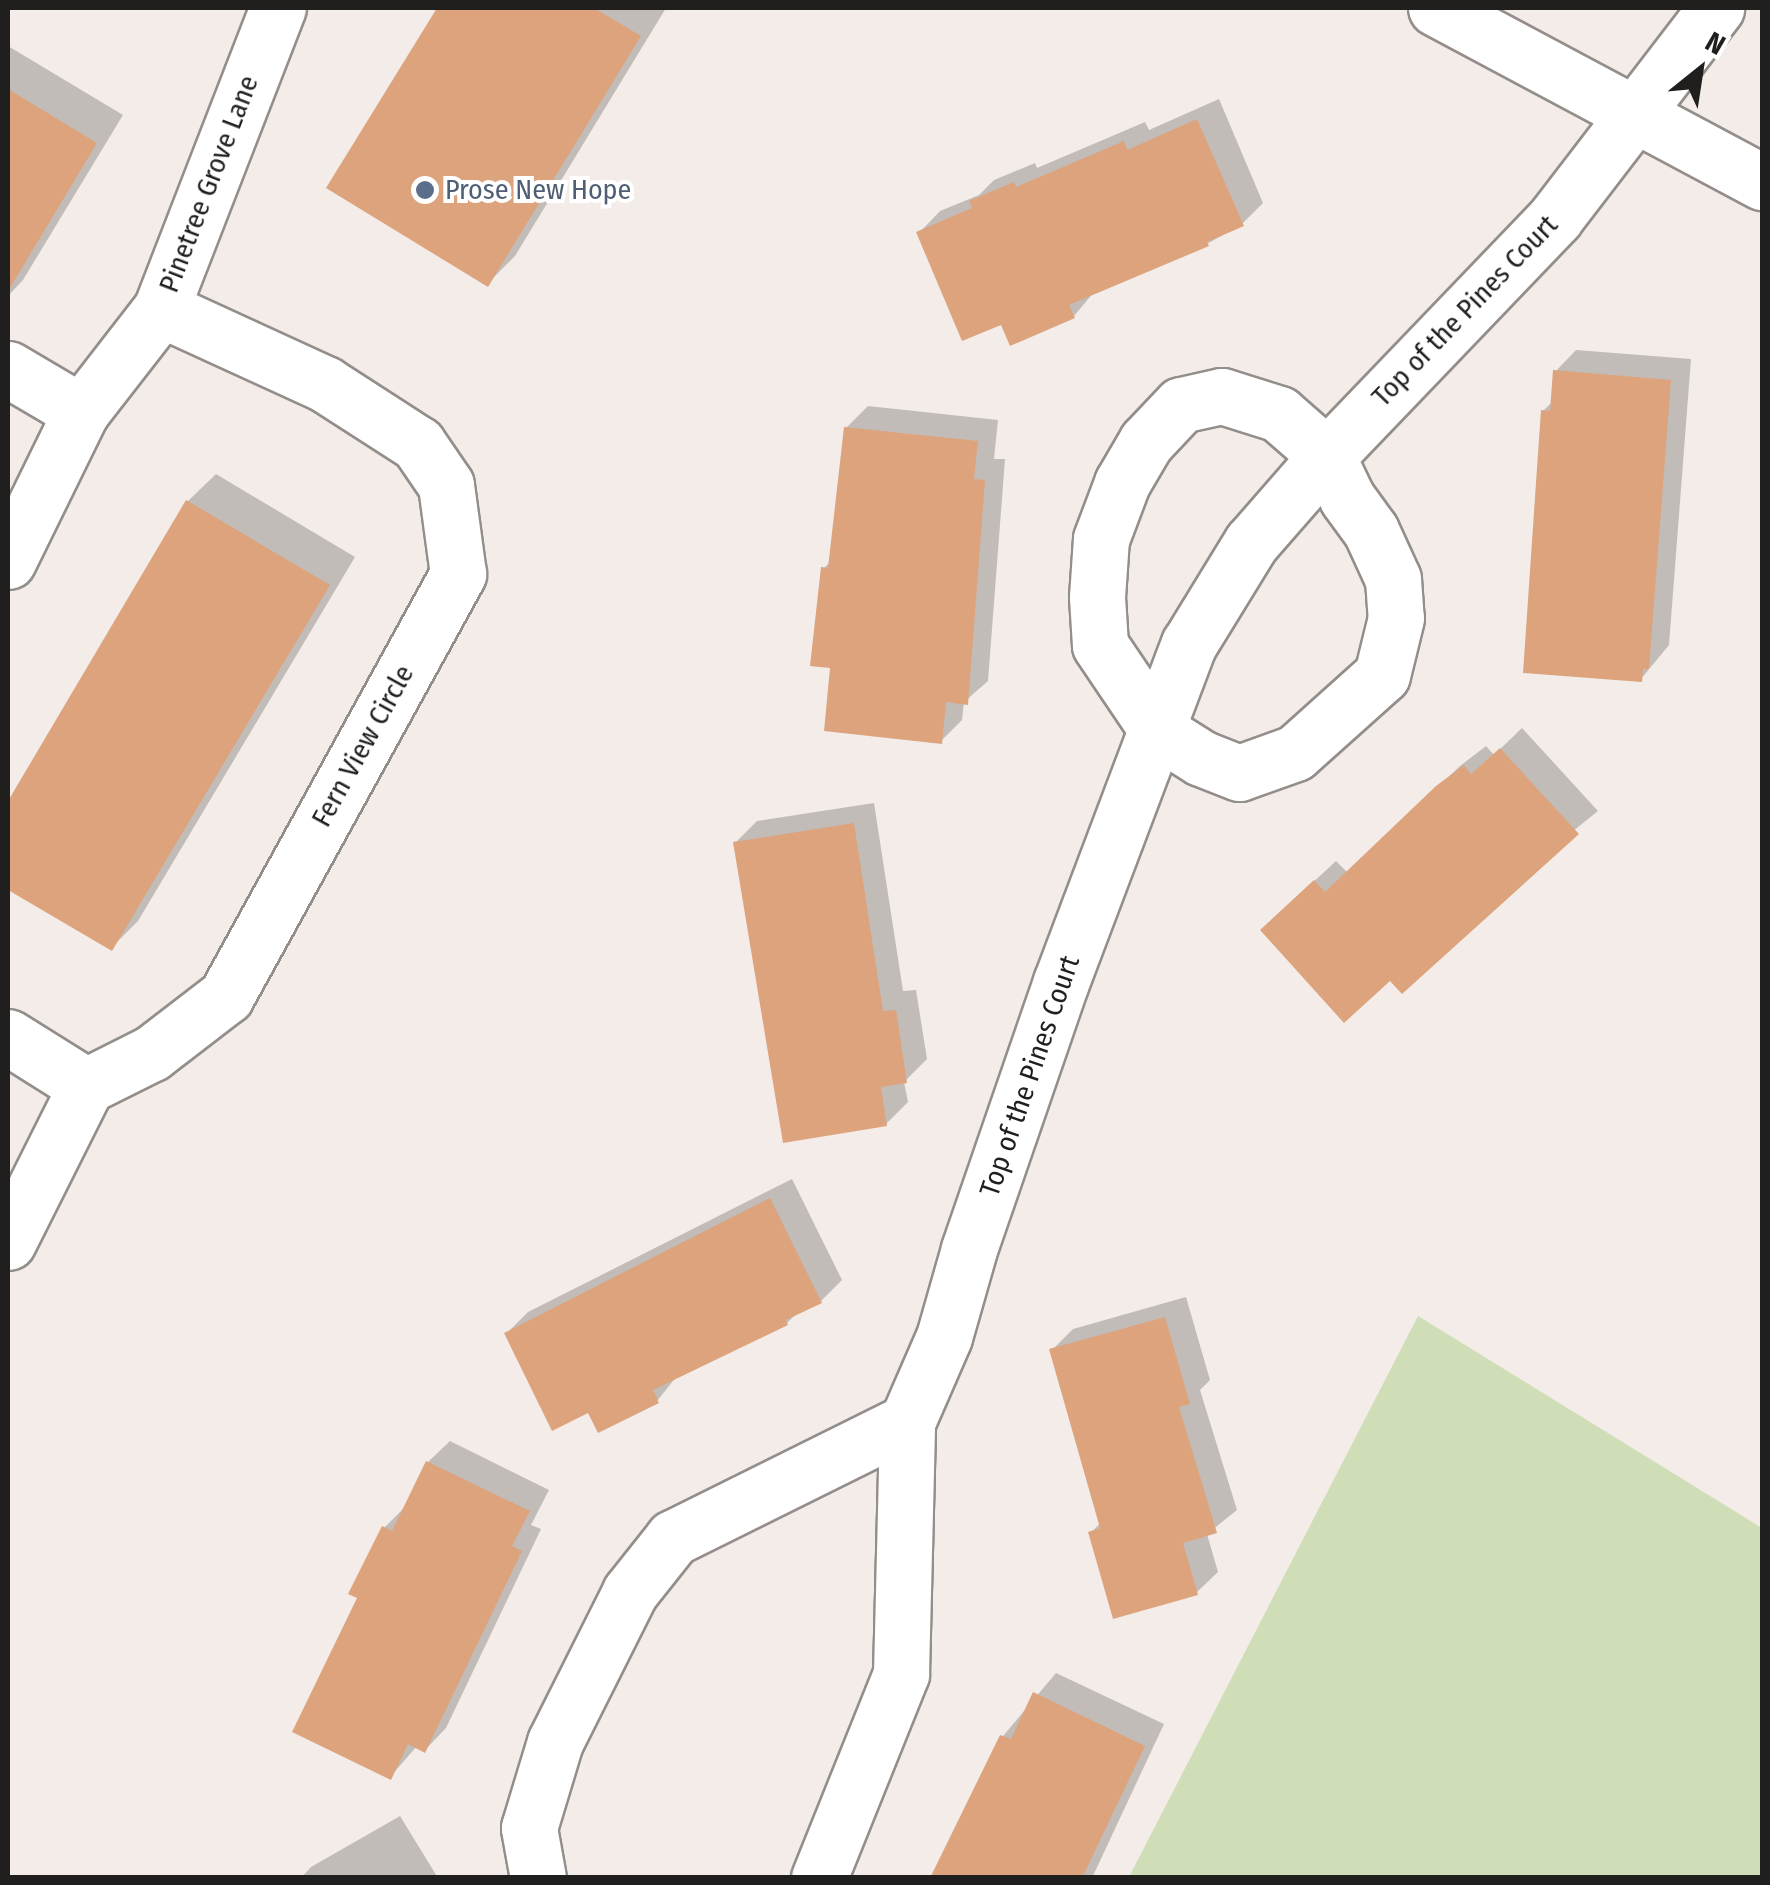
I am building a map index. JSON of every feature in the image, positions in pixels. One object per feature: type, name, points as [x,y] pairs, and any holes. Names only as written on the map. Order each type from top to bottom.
[{"type":"street","name":"Pinetree Grove Lane","points":[[8,560],[81,412],[160,309],[278,8]]},
{"type":"street","points":[[1436,8],[1762,182]]},
{"type":"street","name":"Top of the Pines Court","points":[[819,1878],[900,1674],[907,1422],[944,1337],[969,1249],[1061,982],[1190,644],[1251,543],[1327,456],[1555,218],[1716,8]]},
{"type":"street","name":"Fern View Circle","points":[[86,1086],[152,1053],[226,996],[458,574],[446,485],[418,444],[325,384],[160,309]]},
{"type":"street","points":[[8,369],[81,412]]},
{"type":"street","points":[[1222,396],[1279,414],[1327,456],[1347,498],[1372,531],[1393,579],[1396,618],[1382,675],[1295,753],[1239,773],[1201,758],[1158,731],[1100,644],[1097,597],[1101,539],[1122,483],[1146,442],[1181,406],[1222,396]]},
{"type":"street","points":[[8,1036],[86,1086],[8,1242]]},
{"type":"street","points":[[538,1878],[529,1828],[555,1742],[630,1592],[674,1538],[907,1422]]},
{"type":"green space","points":[[1418,1316],[1762,1528],[1762,1877],[1129,1877]]},
{"type":"building","points":[[437,8],[594,8],[641,36],[488,287],[326,188]]},
{"type":"building","points":[[8,89],[97,143],[8,291]]},
{"type":"building","points":[[1197,119],[1244,226],[1207,242],[1209,246],[1069,305],[1075,318],[1010,346],[1001,325],[962,341],[916,232],[972,208],[969,201],[1014,182],[1016,187],[1124,141],[1127,150]]},
{"type":"building","points":[[1553,370],[1671,380],[1649,669],[1643,669],[1642,682],[1523,673],[1541,410],[1550,411]]},
{"type":"building","points":[[844,427],[978,441],[974,479],[985,480],[968,705],[946,702],[942,744],[824,731],[830,668],[810,666],[821,567],[828,568]]},
{"type":"building","points":[[186,500],[330,585],[112,951],[8,890],[8,801]]},
{"type":"building","points":[[1500,748],[1579,834],[1402,994],[1390,981],[1344,1023],[1260,930],[1314,880],[1325,892],[1436,786],[1464,765],[1471,774]]},
{"type":"building","points":[[854,823],[883,1011],[896,1010],[907,1083],[881,1087],[887,1126],[783,1143],[733,842]]},
{"type":"building","points":[[770,1198],[822,1303],[786,1320],[788,1325],[653,1390],[659,1403],[598,1433],[588,1413],[552,1431],[504,1333]]},
{"type":"building","points":[[1165,1317],[1190,1404],[1179,1407],[1217,1533],[1183,1543],[1198,1595],[1113,1619],[1088,1532],[1100,1528],[1049,1349]]},
{"type":"building","points":[[426,1461],[530,1511],[512,1546],[522,1551],[425,1753],[408,1744],[391,1780],[292,1732],[357,1598],[348,1594],[382,1526],[392,1531]]},
{"type":"building","points":[[1033,1692],[1145,1746],[1082,1878],[930,1878],[1000,1735],[1011,1739]]},
{"type":"place","name":"Prose New Hope","points":[[425,190]]}]
